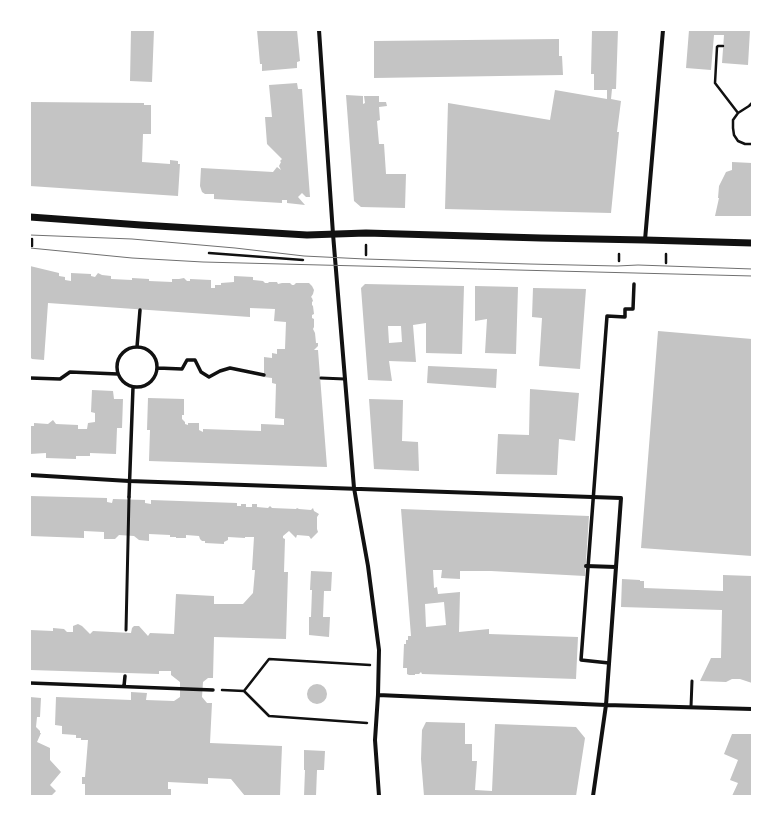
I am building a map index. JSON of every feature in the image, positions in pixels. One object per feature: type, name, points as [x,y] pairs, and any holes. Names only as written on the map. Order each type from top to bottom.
[{"type":"street","points":[[319,30],[333,234],[354,488],[368,566],[379,650],[378,695],[375,724],[379,796]]},
{"type":"street","points":[[645,240],[663,30]]},
{"type":"street","points":[[30,217],[306,235],[366,233],[752,243]]},
{"type":"street","points":[[609,663],[581,660],[587,566],[607,316],[625,316],[625,309],[633,309],[634,284]]},
{"type":"street","points":[[137,347],[140,310]]},
{"type":"street","points":[[137,347],[144,348],[154,355],[158,368],[153,380],[148,384],[142,387],[133,387],[129,386],[119,377],[117,363],[124,351],[137,347]]},
{"type":"street","points":[[158,368],[182,369],[187,360],[195,360],[200,372],[209,377],[230,368],[264,375]]},
{"type":"street","points":[[30,378],[60,379],[70,372],[118,374]]},
{"type":"street","points":[[129,497],[133,387]]},
{"type":"street","points":[[30,476],[129,481],[622,498],[606,705],[593,796]]},
{"type":"street","points":[[587,566],[616,567]]},
{"type":"street","points":[[124,686],[125,676]]},
{"type":"street","points":[[30,683],[213,690]]},
{"type":"street","points":[[378,695],[606,705],[752,709]]},
{"type":"lane","points":[[321,378],[345,379]]},
{"type":"lane","points":[[126,630],[129,497]]},
{"type":"lane","points":[[691,707],[692,681]]},
{"type":"path","points":[[723,46],[717,47],[715,83],[738,113]]},
{"type":"path","points":[[752,103],[738,113],[733,120],[732,128],[738,141],[745,144],[752,144]]},
{"type":"path","points":[[32,239],[32,246]]},
{"type":"path","points":[[366,245],[366,255]]},
{"type":"path","points":[[209,253],[303,260]]},
{"type":"path","points":[[618,254],[618,261]]},
{"type":"path","points":[[666,254],[666,263]]},
{"type":"path","points":[[244,691],[269,659],[378,666]]},
{"type":"path","points":[[213,690],[244,691],[269,716],[375,724]]},
{"type":"building","points":[[131,30],[154,30],[152,82],[130,81]]},
{"type":"building","points":[[257,30],[297,30],[300,61],[297,62],[297,68],[262,71]]},
{"type":"building","points":[[592,30],[618,30],[616,89],[612,89],[611,99],[621,101],[617,132],[619,132],[611,213],[445,209],[448,103],[550,120],[555,90],[607,99],[607,90],[594,90],[594,74],[591,74]]},
{"type":"building","points":[[689,30],[750,30],[748,65],[722,63],[724,35],[714,35],[711,70],[686,68]]},
{"type":"building","points":[[559,39],[559,56],[562,56],[563,75],[374,78],[374,41]]},
{"type":"building","points":[[297,83],[298,89],[302,89],[310,197],[306,197],[302,193],[298,197],[305,205],[287,203],[287,200],[282,200],[282,203],[214,199],[214,194],[205,194],[202,192],[200,186],[201,168],[273,172],[277,167],[281,170],[279,166],[282,159],[267,144],[265,117],[272,117],[269,85]]},
{"type":"building","points":[[346,95],[363,96],[363,104],[365,103],[364,96],[379,96],[379,102],[386,102],[387,106],[379,107],[380,120],[377,121],[379,144],[384,144],[386,174],[406,174],[405,208],[361,207],[354,201]]},
{"type":"building","points":[[30,102],[144,103],[144,105],[151,105],[151,134],[143,134],[142,162],[170,164],[170,160],[178,161],[178,164],[180,164],[178,196],[30,186]]},
{"type":"building","points":[[732,162],[752,163],[752,216],[715,216],[719,198],[719,186],[726,172],[732,170]]},
{"type":"building","points":[[30,266],[59,273],[59,276],[65,277],[65,280],[71,281],[71,273],[91,274],[91,276],[95,277],[98,273],[111,276],[111,279],[132,280],[132,278],[149,279],[149,281],[172,282],[172,279],[184,278],[187,281],[190,281],[190,279],[211,280],[211,288],[215,288],[215,285],[221,285],[221,283],[234,282],[234,276],[253,277],[253,280],[263,281],[265,283],[277,282],[278,284],[290,283],[294,285],[296,283],[309,283],[314,290],[311,297],[313,301],[312,305],[314,314],[312,315],[312,318],[314,319],[313,329],[318,346],[314,350],[318,350],[327,467],[149,461],[150,430],[147,430],[148,398],[184,399],[184,415],[182,415],[182,419],[185,424],[188,425],[188,423],[199,423],[199,430],[203,432],[203,429],[261,431],[261,424],[284,425],[284,419],[275,418],[276,384],[272,383],[272,378],[264,377],[264,357],[272,358],[272,353],[277,354],[277,349],[285,349],[286,322],[274,321],[275,309],[250,308],[250,317],[48,303],[44,360],[32,359],[30,357]]},
{"type":"building","points":[[365,284],[464,286],[462,354],[426,353],[426,323],[413,325],[416,362],[389,361],[392,381],[368,380],[361,288]],"holes":[[[388,326],[401,326],[402,342],[389,343]]]},
{"type":"building","points":[[475,286],[518,287],[516,354],[485,353],[487,319],[475,321]]},
{"type":"building","points":[[533,288],[586,289],[580,369],[539,366],[542,318],[532,317]]},
{"type":"building","points":[[658,331],[752,339],[752,556],[641,548]]},
{"type":"building","points":[[428,366],[497,369],[496,388],[427,383]]},
{"type":"building","points":[[530,389],[579,393],[575,441],[559,439],[557,475],[496,474],[498,434],[529,435]]},
{"type":"building","points":[[92,390],[113,391],[114,399],[123,399],[122,428],[117,428],[116,454],[90,453],[90,456],[76,456],[76,459],[46,458],[46,453],[30,454],[30,426],[34,426],[34,423],[48,424],[53,420],[56,424],[78,425],[78,429],[87,429],[88,423],[95,422],[95,413],[91,412]]},
{"type":"building","points":[[369,399],[403,400],[402,441],[418,442],[419,471],[374,469]]},
{"type":"building","points":[[30,496],[107,498],[107,502],[112,503],[113,499],[145,500],[145,503],[151,504],[151,500],[237,503],[237,506],[246,504],[246,507],[252,507],[252,504],[257,504],[257,507],[268,508],[270,506],[272,508],[297,508],[311,510],[313,508],[314,511],[319,514],[317,517],[318,532],[311,539],[309,536],[297,535],[296,538],[289,531],[283,536],[285,539],[284,572],[288,572],[286,639],[214,637],[213,678],[208,678],[203,682],[202,697],[207,703],[212,703],[210,743],[282,746],[280,796],[245,796],[231,779],[208,778],[208,784],[168,782],[168,789],[171,789],[171,796],[85,796],[85,784],[82,784],[82,777],[85,777],[88,740],[76,738],[76,735],[62,734],[62,726],[55,725],[56,697],[131,700],[131,692],[147,693],[146,700],[174,701],[180,697],[180,682],[171,675],[171,671],[159,671],[159,674],[30,670],[30,630],[53,631],[53,628],[73,632],[73,626],[78,624],[90,634],[93,631],[131,633],[134,626],[139,626],[148,636],[150,633],[174,634],[176,594],[214,596],[214,604],[243,604],[253,593],[255,570],[252,570],[254,537],[228,537],[228,540],[224,542],[224,544],[205,543],[205,541],[202,541],[199,536],[186,535],[186,538],[176,538],[170,537],[170,535],[149,534],[149,541],[139,540],[134,536],[119,535],[115,539],[104,539],[104,532],[84,531],[84,538],[30,536]]},
{"type":"building","points":[[401,509],[589,516],[585,576],[491,571],[460,571],[460,579],[441,578],[442,570],[433,570],[434,588],[437,587],[438,594],[460,592],[459,632],[489,629],[489,634],[578,637],[576,679],[422,674],[421,672],[415,675],[409,675],[407,674],[407,668],[403,668],[404,644],[406,644],[406,640],[408,640],[408,636],[411,636]],"holes":[[[444,602],[446,625],[426,627],[425,604]]]},
{"type":"building","points":[[311,571],[332,572],[331,591],[324,591],[323,617],[330,617],[329,637],[309,635],[312,590],[310,590]]},
{"type":"building","points":[[723,575],[752,576],[752,683],[740,679],[732,679],[726,682],[700,681],[711,658],[721,658],[722,610],[621,607],[622,579],[644,581],[644,588],[723,591]]},
{"type":"building","points":[[317,684],[324,687],[327,694],[324,701],[317,704],[310,701],[307,694],[310,687]]},
{"type":"building","points":[[30,697],[41,698],[40,717],[37,717],[36,727],[41,733],[37,742],[50,748],[50,760],[61,772],[50,785],[56,791],[51,796],[30,796]]},
{"type":"building","points":[[426,722],[465,723],[465,744],[472,744],[472,761],[477,761],[475,790],[492,791],[495,724],[576,727],[585,738],[576,796],[424,796],[421,759],[422,730]]},
{"type":"building","points":[[732,734],[752,734],[752,796],[732,796],[738,783],[730,780],[738,760],[724,754]]},
{"type":"building","points":[[304,750],[325,751],[324,770],[317,770],[316,796],[304,796]]},
{"type":"tram line","points":[[30,235],[132,239],[304,256],[365,259],[752,269]]},
{"type":"tram line","points":[[30,248],[132,258],[203,262],[752,276]]}]
